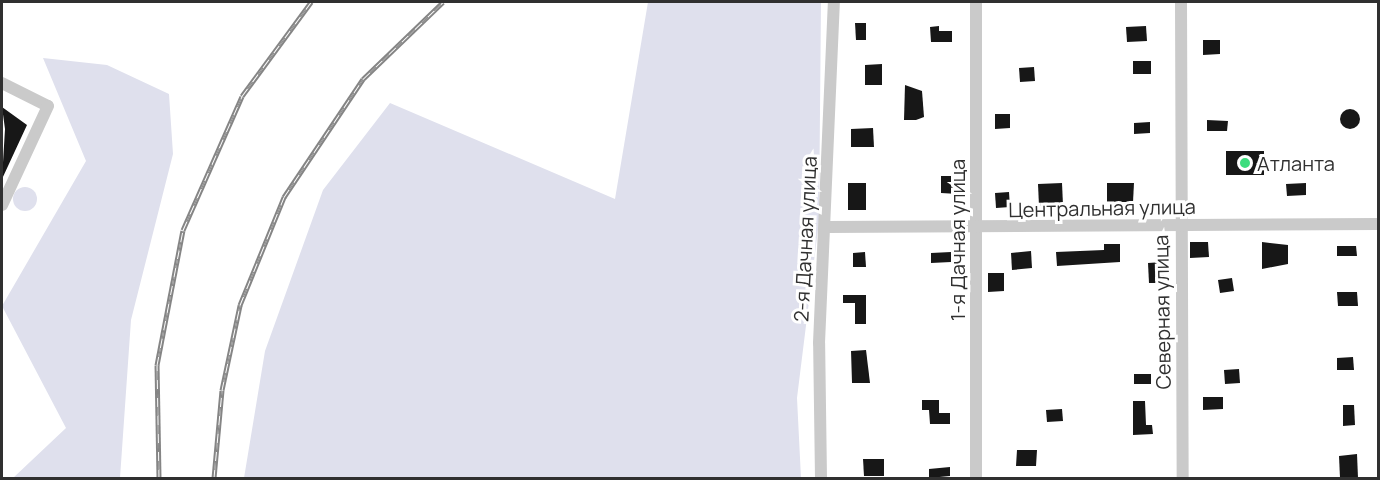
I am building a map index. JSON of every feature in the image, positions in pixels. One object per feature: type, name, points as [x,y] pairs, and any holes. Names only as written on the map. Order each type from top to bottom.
[{"type":"street","name":"2-я Дачная улица","points":[[821,478],[819,343],[827,227],[834,2]]},
{"type":"street","name":"1-я Дачная улица","points":[[976,2],[978,229],[976,478]]},
{"type":"street","name":"Северная улица","points":[[1181,2],[1180,226],[1183,478]]},
{"type":"street","points":[[2,83],[48,106],[2,205]]},
{"type":"street","name":"Центральная улица","points":[[827,227],[978,229],[1378,224]]},
{"type":"shaded area","points":[[648,2],[821,2],[819,221],[797,398],[801,478],[244,478],[265,351],[323,190],[390,103],[615,199]]},
{"type":"shaded area","points":[[43,58],[107,65],[169,94],[173,154],[131,320],[120,478],[13,478],[66,428],[2,306],[86,161]]},
{"type":"shaded area","points":[[25,187],[33,191],[37,199],[33,207],[25,211],[17,207],[13,199],[17,191]]},
{"type":"building","points":[[855,23],[866,23],[866,40],[856,40]]},
{"type":"building","points":[[939,26],[939,31],[952,31],[952,42],[931,42],[930,27]]},
{"type":"building","points":[[1146,26],[1147,41],[1127,42],[1126,27]]},
{"type":"building","points":[[1203,40],[1220,40],[1220,54],[1203,55]]},
{"type":"building","points":[[1133,61],[1151,61],[1151,74],[1133,74]]},
{"type":"building","points":[[882,64],[882,85],[865,85],[865,65]]},
{"type":"building","points":[[1034,67],[1035,81],[1020,82],[1019,68]]},
{"type":"building","points":[[905,85],[922,91],[924,117],[904,120]]},
{"type":"building","points":[[2,107],[27,125],[2,179],[5,129]]},
{"type":"building","points":[[1346,109],[1354,109],[1360,115],[1360,123],[1354,129],[1346,129],[1340,123],[1340,115]]},
{"type":"building","points":[[995,114],[1010,114],[1010,128],[995,129]]},
{"type":"building","points":[[1207,120],[1228,121],[1227,131],[1207,131]]},
{"type":"building","points":[[1150,122],[1150,133],[1134,134],[1134,123]]},
{"type":"building","points":[[873,128],[874,147],[851,147],[851,129]]},
{"type":"building","name":"Атланта","points":[[1226,151],[1264,151],[1264,175],[1226,175]]},
{"type":"building","points":[[941,176],[959,176],[958,194],[941,193]]},
{"type":"building","points":[[848,183],[866,183],[866,210],[848,210]]},
{"type":"building","points":[[1062,183],[1063,205],[1039,206],[1038,184]]},
{"type":"building","points":[[1107,183],[1134,183],[1133,202],[1107,202]]},
{"type":"building","points":[[1306,183],[1306,195],[1287,196],[1286,184]]},
{"type":"building","points":[[1009,192],[1010,207],[996,208],[995,193]]},
{"type":"building","points":[[1190,242],[1208,242],[1209,257],[1190,258]]},
{"type":"building","points":[[1262,242],[1288,245],[1288,264],[1262,269]]},
{"type":"building","points":[[1104,244],[1120,244],[1120,262],[1057,266],[1056,252],[1104,250]]},
{"type":"building","points":[[1337,246],[1356,246],[1357,256],[1337,256]]},
{"type":"building","points":[[1031,251],[1032,268],[1012,270],[1011,253]]},
{"type":"building","points":[[865,252],[866,267],[853,267],[853,253]]},
{"type":"building","points":[[951,252],[951,262],[931,263],[931,253]]},
{"type":"building","points":[[1163,262],[1164,283],[1149,283],[1148,263]]},
{"type":"building","points":[[988,273],[1004,273],[1004,291],[988,292]]},
{"type":"building","points":[[1232,278],[1234,291],[1220,293],[1218,280]]},
{"type":"building","points":[[1337,292],[1357,292],[1358,306],[1338,306]]},
{"type":"building","points":[[843,295],[866,295],[866,324],[855,324],[855,303],[843,303]]},
{"type":"building","points":[[866,350],[870,383],[852,383],[851,351]]},
{"type":"building","points":[[1353,357],[1354,370],[1337,370],[1337,358]]},
{"type":"building","points":[[1239,369],[1240,383],[1225,384],[1224,370]]},
{"type":"building","points":[[1134,374],[1151,374],[1151,384],[1134,384]]},
{"type":"building","points":[[1203,397],[1223,397],[1223,409],[1203,410]]},
{"type":"building","points":[[922,400],[939,400],[939,413],[950,413],[950,424],[930,424],[929,410],[922,410]]},
{"type":"building","points":[[1133,401],[1145,401],[1146,425],[1152,425],[1153,434],[1133,435]]},
{"type":"building","points":[[1343,405],[1354,405],[1355,425],[1343,426]]},
{"type":"building","points":[[1062,409],[1063,421],[1047,422],[1046,410]]},
{"type":"building","points":[[1017,450],[1037,450],[1036,466],[1016,466]]},
{"type":"building","points":[[1357,454],[1358,478],[1340,478],[1339,456]]},
{"type":"building","points":[[863,459],[884,459],[884,476],[864,476]]},
{"type":"building","points":[[950,467],[950,476],[929,478],[929,469]]},
{"type":"railway","points":[[159,478],[157,365],[183,230],[242,96],[311,2]]},
{"type":"railway","points":[[214,478],[222,390],[240,305],[284,197],[363,79],[443,2]]},
{"type":"place","name":"Атланта","points":[[1245,163]]}]
